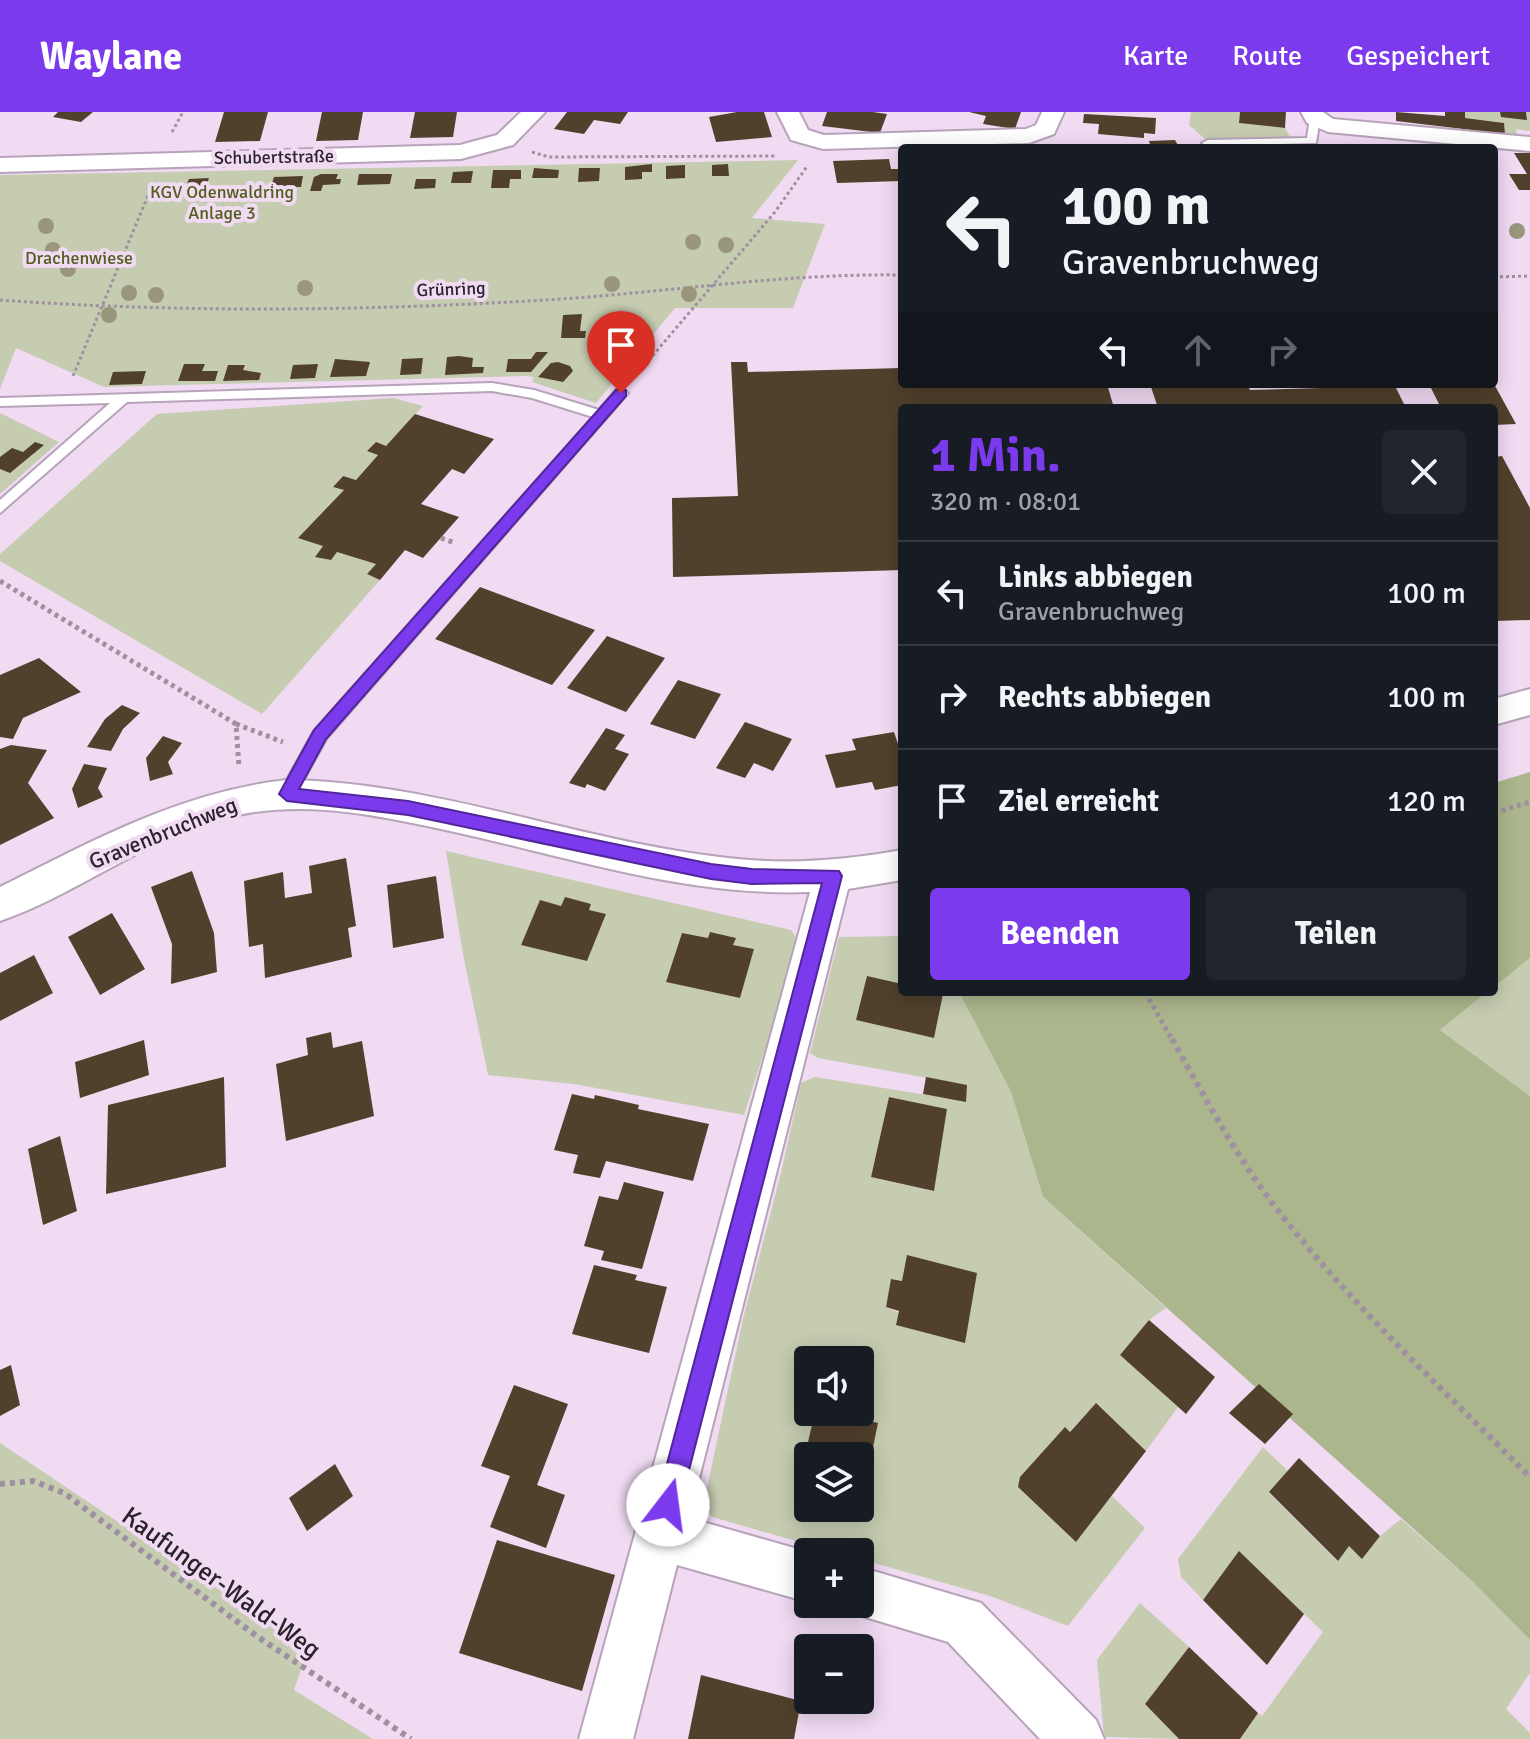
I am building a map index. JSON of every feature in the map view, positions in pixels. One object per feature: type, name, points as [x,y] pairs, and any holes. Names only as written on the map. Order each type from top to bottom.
[{"type":"street","name":"Schubertstraße","points":[[0,165],[461,152],[493,145],[516,132],[534,112]]},
{"type":"street","points":[[788,112],[799,135],[819,148],[1029,136],[1046,129],[1053,112]]},
{"type":"street","points":[[1313,115],[1328,125],[1530,144]]},
{"type":"street","points":[[1498,711],[1530,702]]},
{"type":"street","name":"Gravenbruchweg","points":[[0,905],[182,820],[242,800],[287,794],[408,808],[711,872],[752,876],[833,876],[898,866]]},
{"type":"street","points":[[606,1739],[833,876]]},
{"type":"street","points":[[660,1535],[794,1573]]},
{"type":"street","points":[[874,1596],[963,1621],[1077,1739]]},
{"type":"lane","points":[[1208,143],[1312,141],[1313,115]]},
{"type":"lane","points":[[0,402],[492,387],[534,394],[602,415]]},
{"type":"lane","points":[[287,794],[320,735],[621,393]]},
{"type":"lane","points":[[0,508],[124,398]]},
{"type":"path","points":[[493,145],[549,157],[819,148]]},
{"type":"path","points":[[621,393],[775,212],[819,148]]},
{"type":"path","points":[[63,400],[163,161]]},
{"type":"path","name":"Grünring","points":[[0,300],[100,307],[340,307],[497,302],[834,274],[898,275]]},
{"type":"path","points":[[1498,277],[1530,276]]},
{"type":"path","points":[[0,581],[236,724],[311,752]]},
{"type":"path","points":[[236,724],[242,800]]},
{"type":"path","points":[[1498,812],[1530,802]]},
{"type":"path","points":[[1147,996],[1238,1152],[1285,1218],[1341,1283],[1530,1477]]},
{"type":"path","name":"Kaufunger-Wald-Weg","points":[[0,1484],[33,1481],[64,1493],[258,1637],[411,1739]]},
{"type":"green space","points":[[1191,112],[1240,112],[1239,123],[1285,128],[1291,139],[1205,139],[1189,125]]},
{"type":"green space","points":[[1465,112],[1500,112],[1527,119],[1526,112],[1530,112],[1530,131],[1516,129],[1517,135],[1505,134],[1504,123],[1465,118]]},
{"type":"green space","points":[[798,160],[752,218],[825,224],[793,308],[675,308],[596,403],[532,382],[534,377],[526,376],[104,387],[16,348],[0,389],[0,175]]},
{"type":"green space","points":[[393,398],[423,406],[386,446],[367,451],[378,455],[356,480],[342,476],[333,487],[344,490],[323,546],[316,556],[330,560],[337,552],[376,564],[367,574],[380,580],[262,714],[0,561],[0,554],[157,414]]},
{"type":"green space","points":[[0,413],[59,442],[0,494]]},
{"type":"green space","points":[[1530,772],[1530,958],[1498,984],[1498,782]]},
{"type":"green space","points":[[446,851],[791,930],[799,943],[744,1115],[574,1084],[488,1075]],"holes":[[[565,898],[591,904],[589,910],[606,914],[587,961],[521,945],[540,901],[561,906]],[[682,933],[735,939],[733,945],[754,949],[740,998],[666,982]]]},
{"type":"green space","points":[[898,936],[898,987],[856,1020],[934,1038],[943,996],[961,996],[1011,1092],[1043,1197],[1166,1308],[1149,1320],[1120,1355],[1178,1407],[1146,1451],[1095,1404],[1018,1487],[1075,1541],[1112,1496],[1145,1528],[1068,1626],[990,1596],[874,1563],[874,1538],[794,1538],[794,1541],[712,1517],[703,1507],[743,1319],[801,1083],[815,1077],[965,1101],[966,1085],[818,1058],[810,1053],[839,937]],"holes":[[[889,1097],[947,1109],[933,1191],[871,1177]],[[892,1279],[902,1281],[965,1342],[886,1307]],[[794,1346],[874,1346],[874,1423],[878,1424],[874,1443],[874,1522],[794,1522],[794,1442],[808,1442],[812,1426],[794,1426]]]},
{"type":"green space","points":[[1530,958],[1530,1096],[1440,1030],[1482,996],[1498,996],[1498,984]]},
{"type":"green space","points":[[961,996],[1482,996],[1440,1030],[1530,1096],[1530,1640],[1473,1582],[1043,1197],[1011,1092]]},
{"type":"green space","points":[[0,1443],[308,1649],[294,1690],[373,1739],[0,1739]]},
{"type":"green space","points":[[1263,1447],[1288,1471],[1269,1493],[1337,1561],[1349,1546],[1362,1558],[1380,1536],[1401,1519],[1473,1582],[1530,1640],[1530,1673],[1506,1709],[1530,1733],[1530,1739],[1240,1739],[1258,1713],[1262,1716],[1323,1632],[1240,1552],[1203,1600],[1181,1577],[1178,1559]]},
{"type":"green space","points":[[1140,1603],[1189,1647],[1145,1704],[1179,1739],[1104,1737],[1097,1660]]},
{"type":"building","points":[[58,112],[93,112],[81,122],[53,117]]},
{"type":"building","points":[[224,112],[268,112],[260,141],[215,142]]},
{"type":"building","points":[[322,112],[363,112],[358,140],[316,141]]},
{"type":"building","points":[[415,112],[457,112],[453,137],[410,138]]},
{"type":"building","points":[[567,112],[628,112],[620,124],[594,120],[584,134],[554,129]]},
{"type":"building","points":[[737,112],[764,112],[772,137],[716,142],[709,117]]},
{"type":"building","points":[[827,112],[887,114],[880,133],[822,126]]},
{"type":"building","points":[[969,112],[1021,112],[1015,129],[983,124],[986,116]]},
{"type":"building","points":[[1240,112],[1286,112],[1285,128],[1239,123]]},
{"type":"building","points":[[1396,112],[1445,116],[1445,112],[1465,112],[1465,118],[1504,123],[1505,134],[1396,121]]},
{"type":"building","points":[[1500,112],[1526,112],[1527,120],[1501,117]]},
{"type":"building","points":[[1084,114],[1156,118],[1155,134],[1144,133],[1144,138],[1098,134],[1099,124],[1083,123]]},
{"type":"building","points":[[1175,140],[1177,144],[1150,144],[1149,141]]},
{"type":"building","points":[[1514,153],[1530,153],[1530,190],[1519,190],[1509,174],[1527,174]]},
{"type":"building","points":[[889,159],[891,169],[898,169],[898,181],[837,183],[833,161]]},
{"type":"building","points":[[652,164],[652,172],[642,172],[642,179],[625,180],[625,167]]},
{"type":"building","points":[[728,164],[729,176],[712,176],[712,165]]},
{"type":"building","points":[[685,165],[685,178],[666,179],[666,166]]},
{"type":"building","points":[[534,168],[559,170],[558,178],[532,178]]},
{"type":"building","points":[[579,168],[600,168],[599,181],[578,182]]},
{"type":"building","points":[[493,170],[521,170],[521,179],[510,179],[509,188],[491,188]]},
{"type":"building","points":[[473,171],[471,183],[451,183],[453,172]]},
{"type":"building","points":[[338,174],[336,179],[341,179],[340,184],[323,185],[321,191],[310,191],[314,177]]},
{"type":"building","points":[[359,174],[392,174],[390,184],[357,185]]},
{"type":"building","points":[[303,176],[301,187],[271,187],[274,177]]},
{"type":"building","points":[[209,178],[204,191],[184,191],[189,179]]},
{"type":"building","points":[[416,179],[436,179],[435,188],[414,189]]},
{"type":"building","points":[[582,314],[580,331],[586,331],[585,338],[561,338],[563,315]]},
{"type":"building","points":[[536,352],[548,352],[531,372],[506,372],[508,359],[531,359]]},
{"type":"building","points":[[447,357],[473,358],[472,367],[484,367],[483,373],[445,375]]},
{"type":"building","points":[[423,358],[421,374],[400,375],[402,359]]},
{"type":"building","points":[[335,359],[370,362],[366,376],[330,377]]},
{"type":"building","points":[[731,362],[747,362],[748,372],[898,368],[898,388],[1108,388],[1113,404],[898,404],[898,570],[673,577],[672,498],[738,496]]},
{"type":"building","points":[[551,363],[570,366],[573,371],[563,382],[538,377]]},
{"type":"building","points":[[184,364],[205,364],[202,371],[218,371],[215,381],[178,381]]},
{"type":"building","points":[[318,364],[315,378],[290,379],[293,365]]},
{"type":"building","points":[[228,365],[245,365],[243,370],[261,373],[259,380],[223,381]]},
{"type":"building","points":[[146,371],[142,384],[109,385],[113,372]]},
{"type":"building","points":[[1151,388],[1396,388],[1404,404],[1157,404]]},
{"type":"building","points":[[1431,388],[1496,388],[1516,424],[1498,425],[1498,404],[1439,404]]},
{"type":"building","points":[[415,414],[494,439],[464,474],[452,469],[421,504],[459,517],[423,558],[405,550],[380,580],[367,574],[376,564],[337,552],[331,560],[315,557],[323,546],[298,538],[344,490],[333,487],[343,476],[356,480],[378,455],[367,451],[376,442],[386,446]]},
{"type":"building","points":[[35,442],[44,445],[10,473],[0,469],[0,457],[12,448],[23,452]]},
{"type":"building","points":[[1498,456],[1502,456],[1530,508],[1530,620],[1498,621]]},
{"type":"building","points":[[480,587],[595,630],[552,685],[435,639]]},
{"type":"building","points":[[607,636],[665,658],[626,712],[567,688]]},
{"type":"building","points":[[39,658],[81,692],[23,718],[13,739],[0,737],[0,675]]},
{"type":"building","points":[[678,680],[721,694],[695,739],[650,724]]},
{"type":"building","points":[[122,705],[140,713],[123,729],[111,751],[87,747],[105,719]]},
{"type":"building","points":[[745,722],[792,739],[773,771],[754,763],[745,778],[716,768]]},
{"type":"building","points":[[606,728],[625,735],[615,749],[629,754],[605,791],[587,784],[585,788],[569,783]]},
{"type":"building","points":[[894,732],[898,744],[898,786],[875,790],[872,782],[836,788],[825,755],[856,750],[852,739]]},
{"type":"building","points":[[163,736],[182,743],[168,762],[173,774],[150,781],[146,758]]},
{"type":"building","points":[[11,745],[47,750],[28,783],[54,818],[0,845],[0,749]]},
{"type":"building","points":[[84,764],[107,768],[98,788],[103,797],[78,808],[72,789]]},
{"type":"building","points":[[346,858],[356,926],[348,928],[352,957],[265,978],[263,944],[249,947],[244,881],[283,872],[285,898],[312,893],[309,866]]},
{"type":"building","points":[[192,871],[214,933],[217,972],[171,984],[172,944],[151,887]]},
{"type":"building","points":[[436,876],[444,938],[393,948],[387,885]]},
{"type":"building","points":[[565,897],[591,904],[589,910],[606,914],[587,961],[521,945],[540,900],[561,906]]},
{"type":"building","points":[[112,913],[145,969],[100,995],[68,937]]},
{"type":"building","points":[[710,932],[736,938],[733,945],[754,949],[740,998],[666,982],[682,933],[708,938]]},
{"type":"building","points":[[34,955],[53,993],[0,1021],[0,973]]},
{"type":"building","points":[[867,976],[898,983],[898,996],[943,996],[934,1038],[856,1020]]},
{"type":"building","points":[[331,1032],[333,1048],[362,1041],[374,1116],[286,1141],[276,1064],[308,1055],[306,1038]]},
{"type":"building","points":[[144,1040],[149,1075],[80,1098],[75,1062]]},
{"type":"building","points":[[224,1077],[226,1167],[106,1194],[108,1105]]},
{"type":"building","points":[[926,1077],[967,1085],[966,1102],[923,1094]]},
{"type":"building","points":[[572,1094],[594,1099],[595,1095],[639,1105],[638,1109],[709,1124],[693,1181],[606,1161],[600,1178],[573,1173],[578,1155],[554,1150]]},
{"type":"building","points":[[889,1097],[947,1109],[934,1191],[871,1177]]},
{"type":"building","points":[[60,1136],[77,1211],[43,1225],[28,1149]]},
{"type":"building","points":[[624,1182],[664,1192],[642,1269],[601,1260],[604,1251],[584,1246],[599,1196],[618,1200]]},
{"type":"building","points":[[907,1255],[977,1273],[965,1343],[896,1325],[899,1311],[886,1307],[891,1279],[902,1281]]},
{"type":"building","points":[[594,1265],[637,1275],[635,1280],[667,1287],[649,1353],[572,1334]]},
{"type":"building","points":[[1149,1320],[1215,1377],[1186,1414],[1120,1355]]},
{"type":"building","points":[[11,1365],[20,1405],[0,1416],[0,1370]]},
{"type":"building","points":[[1259,1384],[1293,1414],[1265,1444],[1229,1413]]},
{"type":"building","points":[[514,1385],[568,1404],[537,1485],[565,1495],[546,1548],[490,1527],[510,1476],[481,1466]]},
{"type":"building","points":[[1096,1403],[1146,1451],[1076,1542],[1018,1487],[1020,1477],[1065,1427],[1070,1432]]},
{"type":"building","points":[[874,1422],[878,1423],[874,1443],[808,1442],[812,1426],[874,1426]]},
{"type":"building","points":[[1299,1458],[1380,1536],[1362,1559],[1349,1546],[1338,1561],[1269,1492]]},
{"type":"building","points":[[335,1464],[353,1496],[307,1531],[289,1498]]},
{"type":"building","points":[[497,1540],[615,1575],[582,1691],[459,1653]]},
{"type":"building","points":[[1239,1551],[1304,1614],[1267,1665],[1203,1600]]},
{"type":"building","points":[[1189,1647],[1258,1713],[1240,1739],[1179,1739],[1145,1704]]},
{"type":"building","points":[[701,1675],[794,1699],[794,1714],[799,1714],[794,1739],[688,1739]]},
{"type":"route","points":[[621,393],[320,735],[287,794],[408,808],[711,872],[752,876],[833,876],[668,1505]]},
{"type":"park label","name":"KGV Odenwaldring Anlage 3","points":[[222,202]]},
{"type":"park label","name":"Drachenwiese","points":[[79,258]]}]
